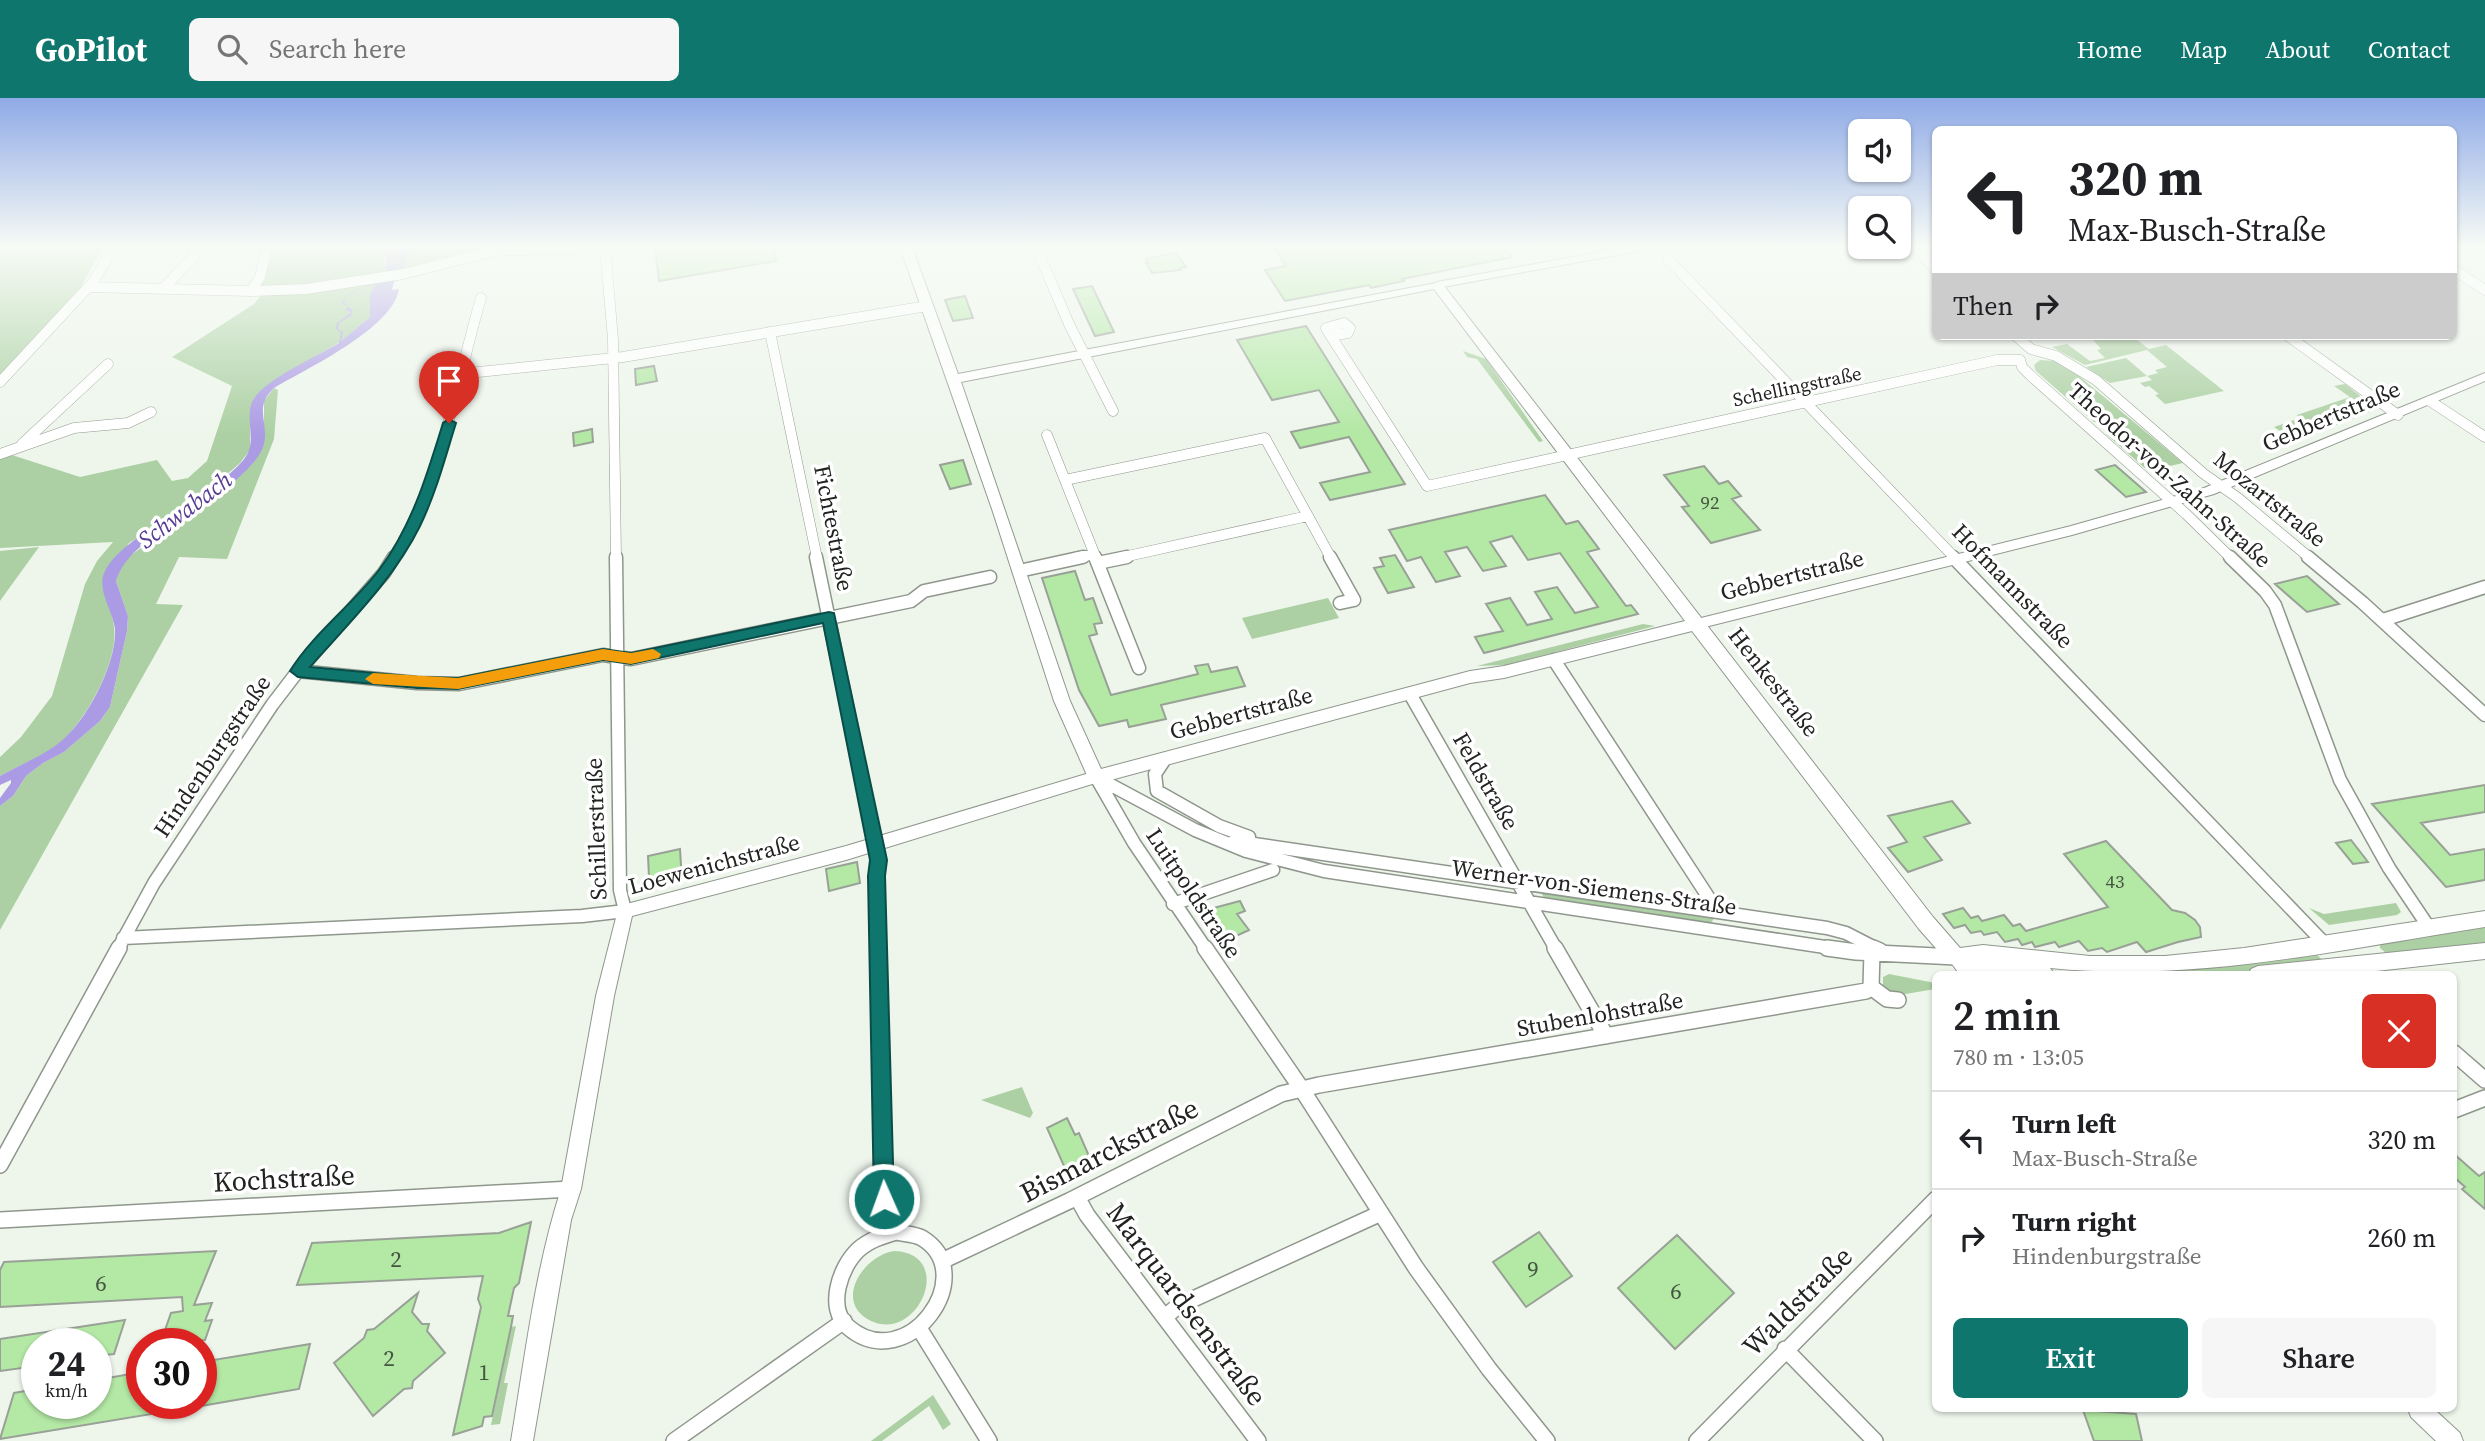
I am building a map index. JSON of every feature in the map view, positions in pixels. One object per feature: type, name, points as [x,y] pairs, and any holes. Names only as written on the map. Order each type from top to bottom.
[{"type":"main road","name":"Luitpoldstraße","points":[[929,310],[1062,701],[1096,777]]},
{"type":"main road","points":[[954,379],[1311,310]]},
{"type":"main road","name":"Henkestraße","points":[[1456,310],[1956,957]]},
{"type":"main road","name":"Gebbertstraße","points":[[1096,777],[1410,694],[1697,624]]},
{"type":"main road","name":"Werner-von-Siemens-Straße","points":[[1956,957],[1983,953],[2090,964],[2165,964],[2378,937],[2485,919]]},
{"type":"main road","points":[[2378,937],[2375,945],[2377,951],[2396,961]]},
{"type":"main road","points":[[2323,971],[2485,951]]},
{"type":"main road","name":"Werner-von-Siemens-Straße","points":[[1956,957],[2012,971]]},
{"type":"street","points":[[0,382],[68,310]]},
{"type":"street","name":"Hindenburgstraße","points":[[0,1165],[154,883],[298,671],[384,573],[412,528],[426,498],[449,423],[459,374],[478,310]]},
{"type":"street","name":"Schillerstraße","points":[[522,1441],[561,1220],[571,1189],[605,996],[625,911],[621,890],[613,358],[610,310]]},
{"type":"street","points":[[459,374],[613,358],[906,310]]},
{"type":"street","points":[[1063,310],[1113,411]]},
{"type":"street","name":"Hofmannstraße","points":[[1717,310],[2325,944]]},
{"type":"street","name":"Fichtestraße","points":[[770,332],[879,860],[876,876],[885,1234]]},
{"type":"street","name":"Schellingstraße","points":[[1331,336],[1427,486],[1997,360],[2020,360]]},
{"type":"street","name":"Mozartstraße","points":[[2021,340],[2031,349],[2056,356],[2096,380],[2383,620],[2485,715]]},
{"type":"street","points":[[2294,340],[2398,415]]},
{"type":"street","points":[[2020,360],[2031,349]]},
{"type":"street","name":"Theodor-von-Zahn-Straße","points":[[2020,360],[2022,367],[2030,375],[2250,574],[2275,605],[2340,780],[2389,868],[2430,929]]},
{"type":"street","points":[[16,449],[108,364]]},
{"type":"street","name":"Gebbertstraße","points":[[1697,624],[1956,559],[2222,487],[2485,377]]},
{"type":"street","points":[[2430,401],[2485,437]]},
{"type":"street","points":[[0,454],[74,428],[128,423],[151,412]]},
{"type":"street","points":[[1047,435],[1139,667]]},
{"type":"street","points":[[1065,480],[1265,438],[1354,600],[1339,603]]},
{"type":"street","points":[[1019,571],[1308,516]]},
{"type":"street","points":[[298,671],[417,683],[458,684],[603,655],[631,659],[911,601],[924,591],[990,577]]},
{"type":"street","points":[[2383,620],[2485,587]]},
{"type":"street","points":[[1554,660],[1718,912]]},
{"type":"street","name":"Feldstraße","points":[[1410,694],[1606,1036]]},
{"type":"street","name":"Werner-von-Siemens-Straße","points":[[1165,759],[1155,770],[1154,787],[1157,791],[1219,826],[1356,877],[1856,952],[1956,957]]},
{"type":"street","name":"Werner-von-Siemens-Straße","points":[[1096,777],[1163,814],[1246,851],[1519,883],[1827,928],[1846,933],[1876,951]]},
{"type":"street","name":"Loewenichstraße","points":[[122,938],[625,911],[876,844],[1096,777]]},
{"type":"street","name":"Luitpoldstraße","points":[[1096,777],[1111,807],[1173,904],[1301,1088],[1443,1307],[1489,1370],[1547,1441]]},
{"type":"street","name":"Werner-von-Siemens-Straße","points":[[1216,838],[1273,846]]},
{"type":"street","points":[[1173,904],[1273,870]]},
{"type":"street","points":[[1876,951],[1871,987],[1887,999],[1898,1000]]},
{"type":"street","name":"Henkestraße","points":[[1956,957],[1968,971]]},
{"type":"street","name":"Stubenlohstraße","points":[[1301,1088],[1866,991],[1871,987]]},
{"type":"street","points":[[2457,1056],[2485,1080]]},
{"type":"street","name":"Bismarckstraße","points":[[942,1261],[1077,1197],[1281,1094],[1301,1088]]},
{"type":"street","points":[[2457,1109],[2485,1098]]},
{"type":"street","name":"Kochstraße","points":[[0,1220],[571,1189]]},
{"type":"street","name":"Marquardsenstraße","points":[[1077,1197],[1087,1215],[1258,1441]]},
{"type":"street","name":"Waldstraße","points":[[1697,1441],[1932,1203]]},
{"type":"street","points":[[1165,1317],[1178,1306],[1381,1213]]},
{"type":"street","points":[[902,1232],[922,1238],[934,1247],[942,1261],[945,1282],[942,1296],[935,1310],[919,1328],[897,1339],[874,1340],[860,1335],[844,1321],[836,1291],[844,1266],[862,1245],[885,1234],[902,1232]]},
{"type":"street","points":[[674,1441],[844,1321]]},
{"type":"street","points":[[919,1328],[989,1441]]},
{"type":"street","points":[[1785,1349],[1875,1441]]},
{"type":"street","points":[[2422,1412],[2452,1441]]},
{"type":"green space","points":[[0,310],[63,310],[0,379]]},
{"type":"green space","points":[[245,310],[372,310],[370,317],[340,342],[278,379],[250,412],[250,450],[240,463],[200,498],[129,543],[103,586],[113,622],[114,641],[99,689],[81,720],[61,742],[0,776],[0,757],[21,737],[52,696],[85,584],[97,561],[113,542],[0,548],[0,456],[12,455],[80,477],[157,460],[172,481],[188,478],[207,461],[232,386],[172,357]]},
{"type":"green space","points":[[2093,340],[2137,340],[2149,349],[2166,345],[2224,391],[2165,404],[2155,395],[2159,394],[2140,383],[2152,380],[2147,376],[2158,373],[2155,370],[2167,367],[2147,350],[2085,365],[2052,347],[2067,344],[2090,361],[2105,358],[2097,350],[2101,349]]},
{"type":"green space","points":[[1463,351],[1486,359],[1543,441],[1539,442],[1477,359],[1467,357]]},
{"type":"green space","points":[[2126,358],[2147,376],[2110,383],[2086,367]]},
{"type":"green space","points":[[2040,360],[2055,361],[2073,371],[2183,463],[2148,471],[2106,434],[2111,432],[2099,421],[2094,422],[2036,371],[2034,365]]},
{"type":"green space","points":[[2345,384],[2377,409],[2295,441],[2274,427],[2300,418],[2297,415],[2350,397],[2334,386]]},
{"type":"green space","points":[[274,388],[278,390],[274,439],[227,559],[179,557],[156,604],[183,605],[0,930],[0,806],[13,796],[26,776],[64,752],[100,721],[110,707],[128,616],[116,581],[119,570],[125,560],[155,537],[227,489],[255,460],[264,442],[264,401]]},
{"type":"green space","points":[[39,547],[0,601],[0,551]]},
{"type":"green space","points":[[1328,598],[1339,618],[1252,639],[1242,618]]},
{"type":"green space","points":[[1643,624],[1655,626],[1507,665],[1477,666]]},
{"type":"green space","points":[[1544,892],[1716,916],[1710,924],[1545,901],[1542,894]]},
{"type":"green space","points":[[2396,903],[2401,912],[2397,915],[2329,925],[2309,908],[2324,914]]},
{"type":"green space","points":[[2485,927],[2485,943],[2388,955],[2380,948],[2380,944]]},
{"type":"green space","points":[[2315,953],[2326,963],[2255,971],[2152,971],[2226,965]]},
{"type":"green space","points":[[1889,974],[1932,982],[1932,990],[1894,996],[1883,987],[1883,977]]},
{"type":"green space","points":[[1022,1087],[1033,1113],[1030,1118],[981,1100]]},
{"type":"green space","points":[[894,1251],[913,1255],[923,1266],[927,1280],[924,1295],[916,1309],[904,1320],[888,1324],[871,1321],[860,1313],[854,1303],[856,1281],[872,1262]]},
{"type":"green space","points":[[516,1326],[504,1383],[508,1383],[500,1424],[491,1425],[511,1327]]},
{"type":"green space","points":[[933,1395],[951,1424],[943,1430],[929,1406],[882,1441],[871,1441]]},
{"type":"water","name":"Schwabach","points":[[345,310],[353,311],[351,316],[339,323],[338,329],[343,332],[341,341],[370,317],[370,310],[389,310],[347,346],[274,388],[268,395],[263,408],[264,444],[250,467],[216,498],[150,539],[135,551],[124,565],[116,581],[128,616],[127,631],[110,707],[100,721],[64,752],[26,776],[13,796],[0,806],[0,798],[11,780],[0,785],[0,776],[39,756],[70,733],[90,706],[106,674],[115,629],[102,580],[112,561],[139,537],[208,491],[241,463],[249,450],[251,439],[252,402],[278,377],[339,343],[341,333],[336,329],[337,323],[352,312]]},
{"type":"building","points":[[949,310],[970,310],[973,318],[953,321]]},
{"type":"building","points":[[1083,310],[1103,310],[1114,332],[1095,336]]},
{"type":"building","points":[[1306,326],[1405,484],[1330,500],[1320,483],[1370,472],[1349,437],[1300,448],[1291,432],[1339,422],[1319,390],[1272,400],[1237,340]]},
{"type":"building","points":[[654,366],[657,381],[636,385],[635,369]]},
{"type":"building","points":[[592,429],[593,442],[574,446],[573,433]]},
{"type":"building","points":[[963,460],[971,484],[950,489],[940,465]]},
{"type":"building","points":[[2115,465],[2146,492],[2126,497],[2096,470]]},
{"type":"building","points":[[1704,466],[1719,484],[1728,481],[1741,496],[1732,499],[1760,530],[1711,543],[1682,507],[1689,506],[1664,475]]},
{"type":"building","points":[[1545,495],[1566,524],[1578,521],[1599,549],[1587,552],[1626,606],[1631,605],[1638,614],[1484,653],[1475,637],[1503,631],[1486,604],[1510,598],[1527,625],[1552,619],[1535,592],[1557,587],[1575,613],[1598,607],[1560,553],[1528,560],[1512,536],[1490,542],[1506,566],[1483,571],[1467,547],[1445,552],[1460,576],[1436,582],[1421,557],[1407,561],[1389,530]]},
{"type":"building","points":[[1395,555],[1414,587],[1388,593],[1374,568],[1384,566],[1380,558]]},
{"type":"building","points":[[1075,571],[1085,600],[1093,598],[1102,623],[1094,624],[1097,634],[1089,636],[1111,695],[1198,674],[1195,666],[1208,664],[1211,672],[1237,667],[1245,686],[1161,705],[1166,719],[1129,727],[1127,720],[1099,726],[1079,690],[1042,578]]},
{"type":"building","points":[[2307,576],[2339,604],[2307,612],[2275,584]]},
{"type":"building","points":[[2485,785],[2485,812],[2421,823],[2450,855],[2485,849],[2485,880],[2446,887],[2372,804]]},
{"type":"building","points":[[1952,801],[1970,823],[1924,837],[1942,860],[1908,872],[1888,848],[1907,842],[1888,816]]},
{"type":"building","points":[[2351,840],[2368,862],[2353,864],[2336,843]]},
{"type":"building","points":[[2106,841],[2172,910],[2185,913],[2195,920],[2200,927],[2201,937],[2146,952],[2137,942],[2107,952],[2102,948],[2088,951],[2079,941],[2059,947],[2055,942],[2035,947],[2032,942],[2022,945],[2018,939],[2005,942],[1997,932],[1984,935],[1981,931],[1971,933],[1965,925],[1954,928],[1943,914],[1963,908],[1971,918],[1978,916],[1982,921],[2004,915],[2013,926],[2020,924],[2026,931],[2108,907],[2064,854]]},
{"type":"building","points":[[680,849],[682,881],[644,890],[644,878],[649,877],[648,856]]},
{"type":"building","points":[[857,862],[860,883],[829,891],[826,869]]},
{"type":"building","points":[[1240,901],[1245,911],[1237,914],[1249,930],[1223,942],[1202,911]]},
{"type":"building","points":[[1067,1118],[1075,1135],[1079,1133],[1092,1163],[1068,1175],[1047,1128]]},
{"type":"building","points":[[2457,1157],[2479,1176],[2485,1172],[2485,1209],[2462,1189],[2465,1187],[2457,1180]]},
{"type":"building","points":[[531,1222],[519,1283],[514,1288],[508,1316],[513,1316],[492,1416],[484,1417],[482,1426],[453,1435],[481,1307],[478,1299],[483,1276],[297,1285],[312,1243],[499,1233]]},
{"type":"building","points":[[1539,1232],[1572,1276],[1526,1307],[1493,1262]]},
{"type":"building","points":[[1677,1235],[1734,1293],[1675,1349],[1618,1288]]},
{"type":"building","points":[[216,1251],[194,1305],[212,1303],[205,1321],[212,1320],[209,1328],[166,1328],[171,1313],[183,1311],[182,1297],[0,1307],[0,1270],[4,1262]]},
{"type":"building","points":[[418,1293],[412,1312],[422,1324],[429,1324],[427,1331],[445,1353],[413,1381],[412,1388],[404,1389],[373,1416],[334,1363],[364,1338],[367,1330],[374,1329]]},
{"type":"building","points":[[125,1320],[114,1354],[112,1328],[72,1328]]},
{"type":"building","points":[[21,1336],[21,1368],[0,1371],[0,1339]]},
{"type":"building","points":[[310,1344],[299,1389],[217,1403],[217,1359]]},
{"type":"building","points":[[126,1375],[126,1418],[0,1439],[14,1393],[21,1392],[21,1419],[112,1419],[112,1377]]},
{"type":"building","points":[[2084,1412],[2136,1414],[2142,1441],[2094,1441]]},
{"type":"slow traffic","points":[[373,679],[458,684],[603,655],[631,659],[653,654]]},
{"type":"route","points":[[449,423],[426,498],[412,528],[384,573],[298,671],[417,683],[458,684],[603,655],[631,659],[829,617],[879,860],[876,876],[884,1199]]}]
